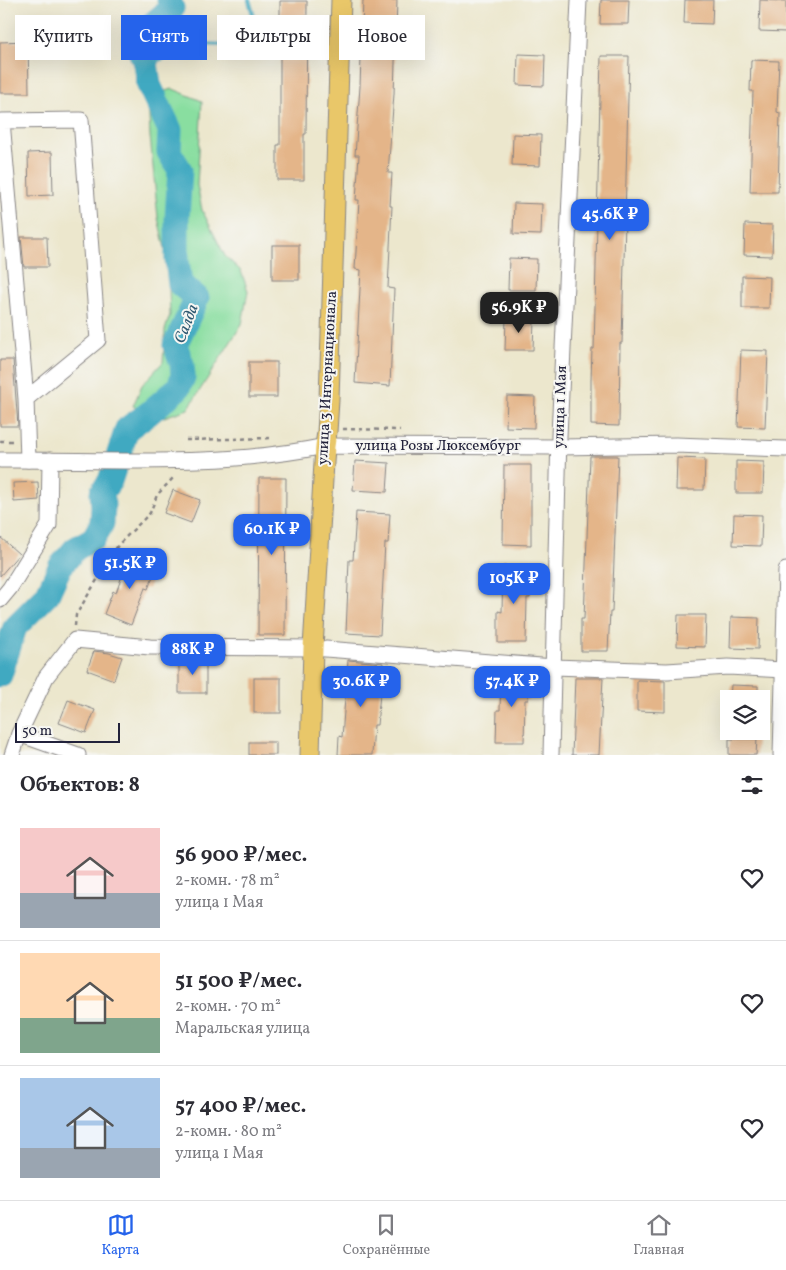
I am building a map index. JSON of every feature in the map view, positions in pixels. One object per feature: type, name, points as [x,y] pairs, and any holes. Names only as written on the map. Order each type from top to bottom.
[{"type":"main road","name":"улица 3 Интернационала","points":[[310,755],[313,648],[329,390],[341,0]]},
{"type":"street","name":"улица 1 Мая","points":[[551,755],[560,447],[579,0]]},
{"type":"street","points":[[26,399],[98,340],[81,120],[2,121],[26,399],[28,460]]},
{"type":"street","name":"улица Розы Люксембург","points":[[0,460],[189,460],[297,451],[325,446],[560,447],[676,445],[786,450]]},
{"type":"street","points":[[0,600],[10,588],[49,525],[50,460]]},
{"type":"street","points":[[781,755],[786,570]]},
{"type":"street","points":[[12,755],[19,734],[46,678],[74,640],[150,647],[313,648],[554,667],[667,671],[728,667],[783,670]]},
{"type":"street","points":[[19,734],[78,755]]},
{"type":"path","points":[[74,640],[76,615],[118,545],[150,513],[157,495],[189,460]]},
{"type":"green space","points":[[173,89],[202,101],[197,185],[202,210],[225,256],[241,271],[248,291],[242,324],[188,409],[164,417],[148,414],[133,406],[142,385],[163,362],[165,330],[170,315],[168,262],[158,218],[148,98],[153,94]]},
{"type":"building","points":[[363,0],[397,0],[397,15],[362,15]]},
{"type":"building","points":[[601,0],[629,0],[628,24],[600,24]]},
{"type":"building","points":[[685,0],[713,0],[712,24],[684,23]]},
{"type":"building","points":[[760,0],[786,1],[786,32],[759,31]]},
{"type":"building","points":[[280,1],[307,1],[307,15],[280,15]]},
{"type":"building","points":[[15,41],[15,60],[28,60],[29,93],[0,93],[0,42]]},
{"type":"building","points":[[518,54],[545,55],[544,86],[517,85]]},
{"type":"building","points":[[601,56],[629,56],[619,426],[591,425]]},
{"type":"building","points":[[280,60],[307,60],[304,180],[277,180],[277,145],[280,145]]},
{"type":"building","points":[[361,60],[395,60],[388,173],[392,173],[390,206],[392,206],[388,288],[394,289],[390,386],[355,383],[361,270],[355,269],[359,200],[356,200],[359,155],[355,155]]},
{"type":"building","points":[[751,60],[779,61],[777,112],[780,113],[778,192],[750,192],[753,91],[750,91]]},
{"type":"building","points":[[513,134],[541,135],[540,166],[512,165]]},
{"type":"building","points":[[52,152],[53,195],[29,196],[28,153]]},
{"type":"building","points":[[514,203],[542,204],[541,235],[513,234]]},
{"type":"building","points":[[745,224],[773,225],[772,256],[744,255]]},
{"type":"building","points":[[21,237],[47,237],[48,267],[24,267]]},
{"type":"building","points":[[272,245],[299,245],[299,280],[272,280]]},
{"type":"building","points":[[509,258],[537,259],[536,290],[508,290]]},
{"type":"building","points":[[742,276],[770,277],[769,308],[742,308]]},
{"type":"building","points":[[506,318],[534,319],[533,350],[505,350]]},
{"type":"building","points":[[741,350],[768,351],[765,428],[738,427]]},
{"type":"building","points":[[0,360],[13,360],[18,426],[0,426]]},
{"type":"building","points":[[249,362],[277,362],[277,397],[249,397]]},
{"type":"building","points":[[507,396],[535,397],[534,428],[506,427]]},
{"type":"building","points":[[590,456],[618,456],[612,612],[610,612],[608,651],[581,651],[581,619],[584,619]]},
{"type":"building","points":[[677,458],[705,459],[704,490],[676,490]]},
{"type":"building","points":[[355,461],[389,463],[387,492],[353,490]]},
{"type":"building","points":[[736,461],[764,462],[763,493],[736,493]]},
{"type":"building","points":[[504,465],[531,465],[531,545],[503,544]]},
{"type":"building","points":[[259,478],[286,478],[285,635],[258,635]]},
{"type":"building","points":[[38,482],[39,500],[14,502],[13,483]]},
{"type":"building","points":[[173,490],[200,500],[191,523],[164,513]]},
{"type":"building","points":[[356,512],[390,514],[388,543],[385,543],[380,635],[346,633],[349,560],[353,560]]},
{"type":"building","points":[[734,514],[762,515],[761,546],[733,545]]},
{"type":"building","points":[[0,537],[19,554],[0,576]]},
{"type":"building","points":[[129,556],[157,566],[148,589],[145,588],[131,625],[104,614],[113,591],[116,593]]},
{"type":"building","points":[[503,566],[531,567],[530,598],[527,598],[526,643],[498,643],[498,611],[502,612]]},
{"type":"building","points":[[678,615],[706,615],[705,647],[677,646]]},
{"type":"building","points":[[731,617],[759,618],[758,649],[730,648]]},
{"type":"building","points":[[94,651],[122,657],[114,680],[87,670]]},
{"type":"building","points":[[179,658],[206,658],[206,693],[179,693]]},
{"type":"building","points":[[348,660],[383,663],[377,725],[374,725],[372,755],[338,755],[339,736],[342,737]]},
{"type":"building","points":[[501,672],[529,674],[528,700],[525,700],[524,742],[496,742],[497,710],[500,710]]},
{"type":"building","points":[[254,678],[281,678],[281,713],[254,713]]},
{"type":"building","points":[[575,678],[603,678],[599,755],[572,755]]},
{"type":"building","points":[[637,680],[665,681],[665,712],[637,711]]},
{"type":"building","points":[[731,685],[758,686],[758,690],[731,690]]},
{"type":"building","points":[[68,700],[95,710],[86,733],[59,723]]},
{"type":"building","points":[[729,740],[757,740],[756,755],[729,755]]},
{"type":"building","points":[[249,742],[276,742],[276,755],[249,755]]},
{"type":"waterway","name":"Салда","points":[[0,675],[15,627],[47,595],[60,567],[75,549],[94,538],[102,523],[102,492],[110,481],[127,429],[178,388],[183,377],[182,364],[175,345],[197,298],[180,284],[177,260],[180,170],[169,152],[170,130],[149,85],[146,63],[135,41],[172,8],[169,0]]},
{"type":"waterway","points":[[249,0],[253,15]]},
{"type":"waterway","points":[[146,63],[178,54],[202,44],[217,45]]}]
